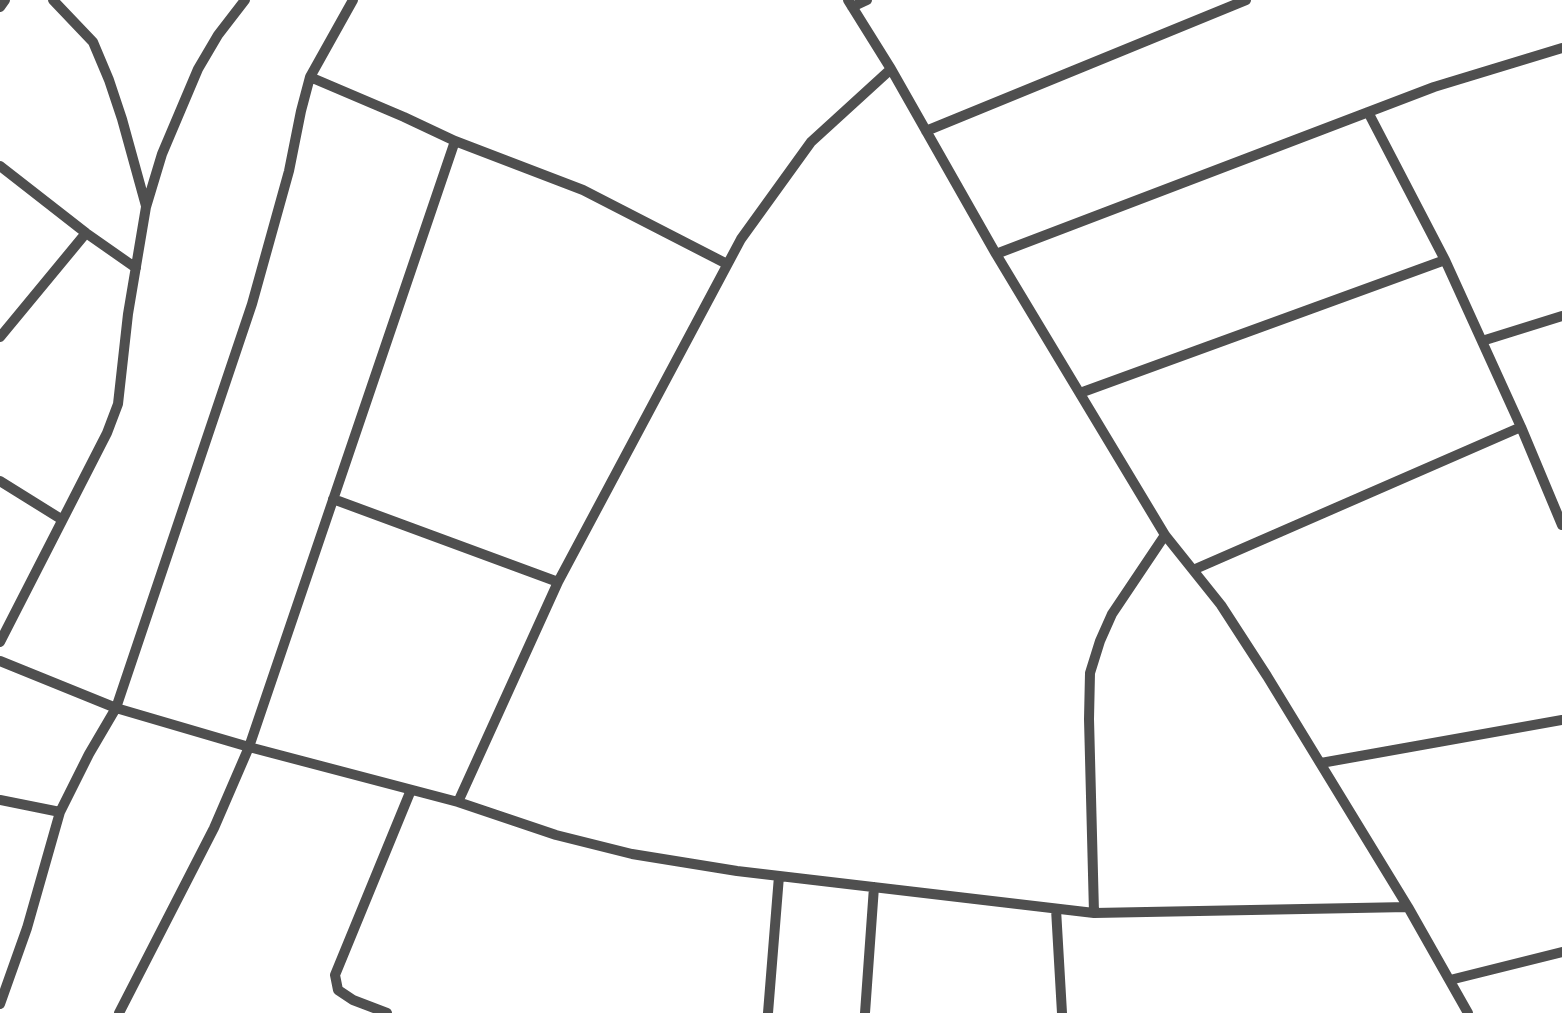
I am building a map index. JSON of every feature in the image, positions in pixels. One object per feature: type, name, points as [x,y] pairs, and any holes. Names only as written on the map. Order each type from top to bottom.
[{"type":"street","points":[[0,6],[5,0]]},
{"type":"street","points":[[53,0],[93,42],[109,80],[122,119],[146,207]]},
{"type":"street","points":[[0,642],[61,519],[107,433],[118,404],[128,314],[146,207],[162,154],[198,69],[218,35],[245,0]]},
{"type":"street","points":[[0,1004],[28,928],[60,812],[116,708],[252,304],[289,171],[310,77],[353,0]]},
{"type":"street","points":[[867,0],[850,3],[892,69],[996,254],[1165,535],[1221,605],[1267,676],[1408,907],[1468,1013]]},
{"type":"street","points":[[926,131],[1246,0]]},
{"type":"street","points":[[996,254],[1434,87],[1562,48]]},
{"type":"street","points":[[458,802],[558,582],[741,239],[811,142],[892,69]]},
{"type":"street","points":[[310,77],[455,141],[583,190],[727,264]]},
{"type":"street","points":[[1368,112],[1445,260],[1559,507],[1562,525]]},
{"type":"street","points":[[118,1013],[214,828],[249,747],[455,141]]},
{"type":"street","points":[[0,166],[136,268]]},
{"type":"street","points":[[0,337],[86,232]]},
{"type":"street","points":[[1080,393],[1445,260]]},
{"type":"street","points":[[1482,341],[1562,316]]},
{"type":"street","points":[[1193,570],[1521,427]]},
{"type":"street","points":[[0,481],[61,519]]},
{"type":"street","points":[[334,499],[558,582]]},
{"type":"street","points":[[1094,913],[1089,719],[1090,674],[1100,641],[1112,614],[1165,535]]},
{"type":"street","points":[[0,661],[116,708],[249,747],[458,802],[556,835],[632,854],[737,872],[1094,913],[1408,907]]},
{"type":"street","points":[[1321,763],[1562,720]]},
{"type":"street","points":[[387,1013],[353,1000],[338,990],[335,975],[411,790]]},
{"type":"street","points":[[0,800],[60,812]]},
{"type":"street","points":[[768,1013],[779,876]]},
{"type":"street","points":[[865,1013],[874,887]]},
{"type":"street","points":[[1056,909],[1062,1013]]},
{"type":"street","points":[[1450,980],[1562,952]]}]
